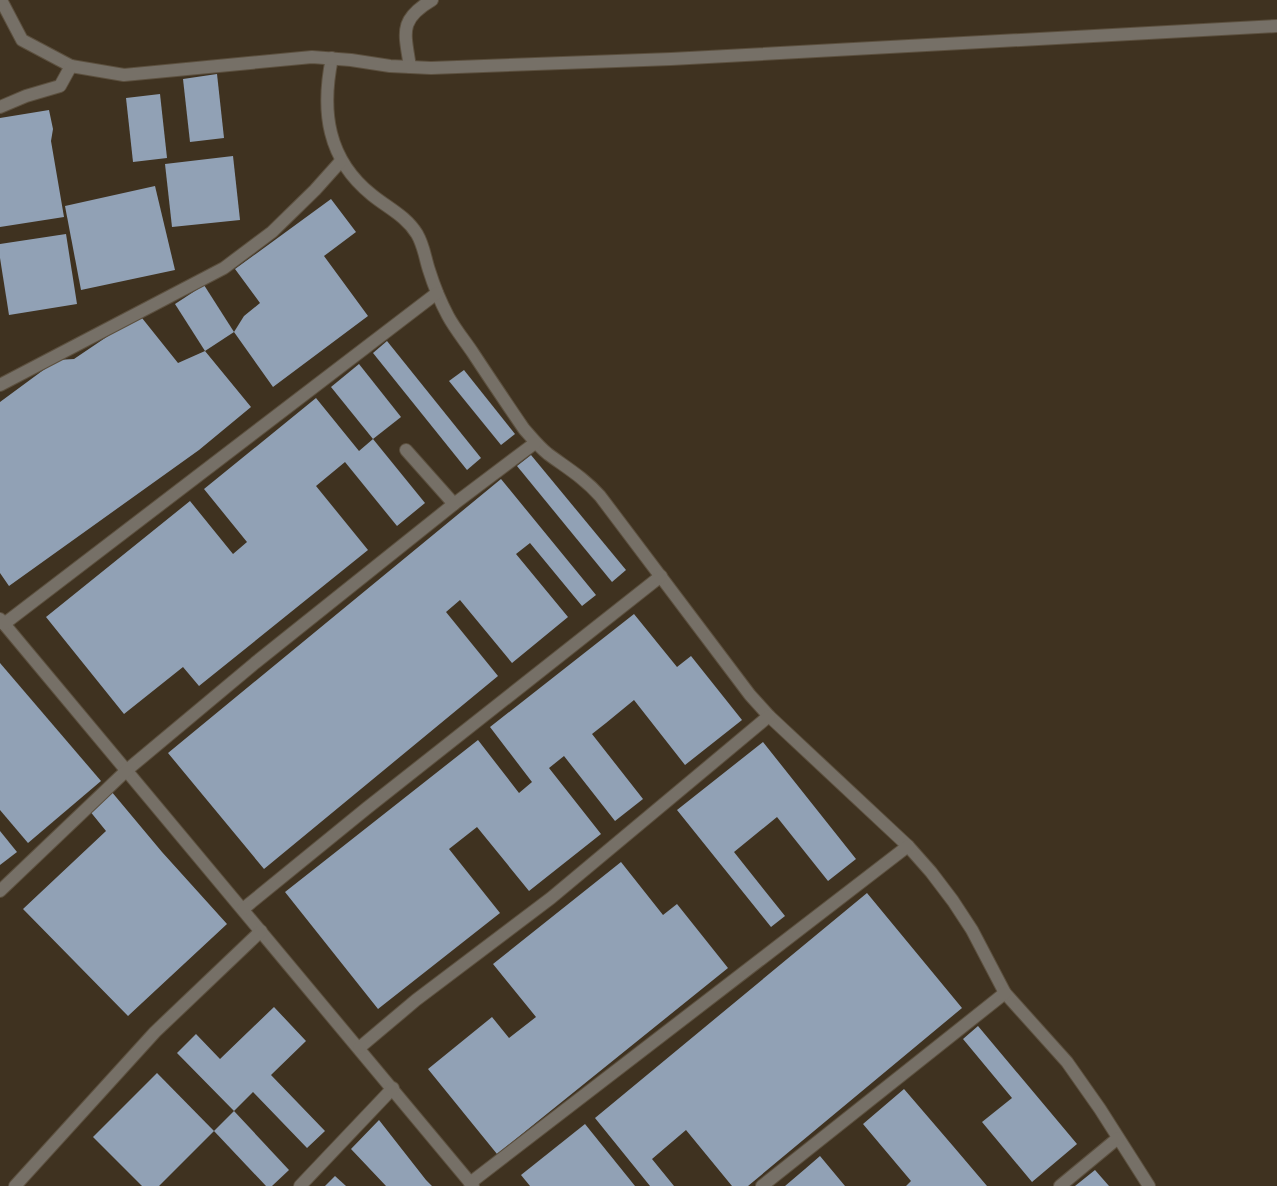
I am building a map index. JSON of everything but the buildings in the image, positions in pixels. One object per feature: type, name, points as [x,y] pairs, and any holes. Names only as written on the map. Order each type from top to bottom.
[{"type":"street","points":[[1,0],[22,40],[70,66],[124,75],[289,58],[332,58],[410,67],[671,59],[1277,26]]},
{"type":"street","points":[[410,67],[406,37],[408,21],[418,8],[432,0]]},
{"type":"street","points":[[332,58],[328,75],[328,110],[330,128],[341,161],[361,186],[398,213],[416,233],[422,244],[428,269],[437,293],[453,324],[524,429],[535,443],[591,486],[750,695],[769,716],[908,846],[931,872],[953,900],[972,930],[1005,993],[1067,1062],[1149,1186]]},
{"type":"street","points":[[0,108],[26,96],[60,86],[70,66]]},
{"type":"street","points":[[0,385],[224,268],[272,232],[315,190],[341,161]]},
{"type":"street","points":[[437,293],[2,621],[472,1184],[908,846]]},
{"type":"street","points":[[0,891],[127,770],[255,663],[454,504],[535,443]]},
{"type":"street","points":[[406,450],[454,504]]},
{"type":"street","points":[[243,909],[366,808],[661,576]]},
{"type":"street","points":[[360,1048],[416,1000],[551,898],[769,716]]},
{"type":"street","points":[[15,1186],[156,1032],[261,931]]},
{"type":"street","points":[[762,1186],[1005,993]]},
{"type":"street","points":[[300,1186],[393,1088]]},
{"type":"street","points":[[1060,1186],[1118,1138]]}]
